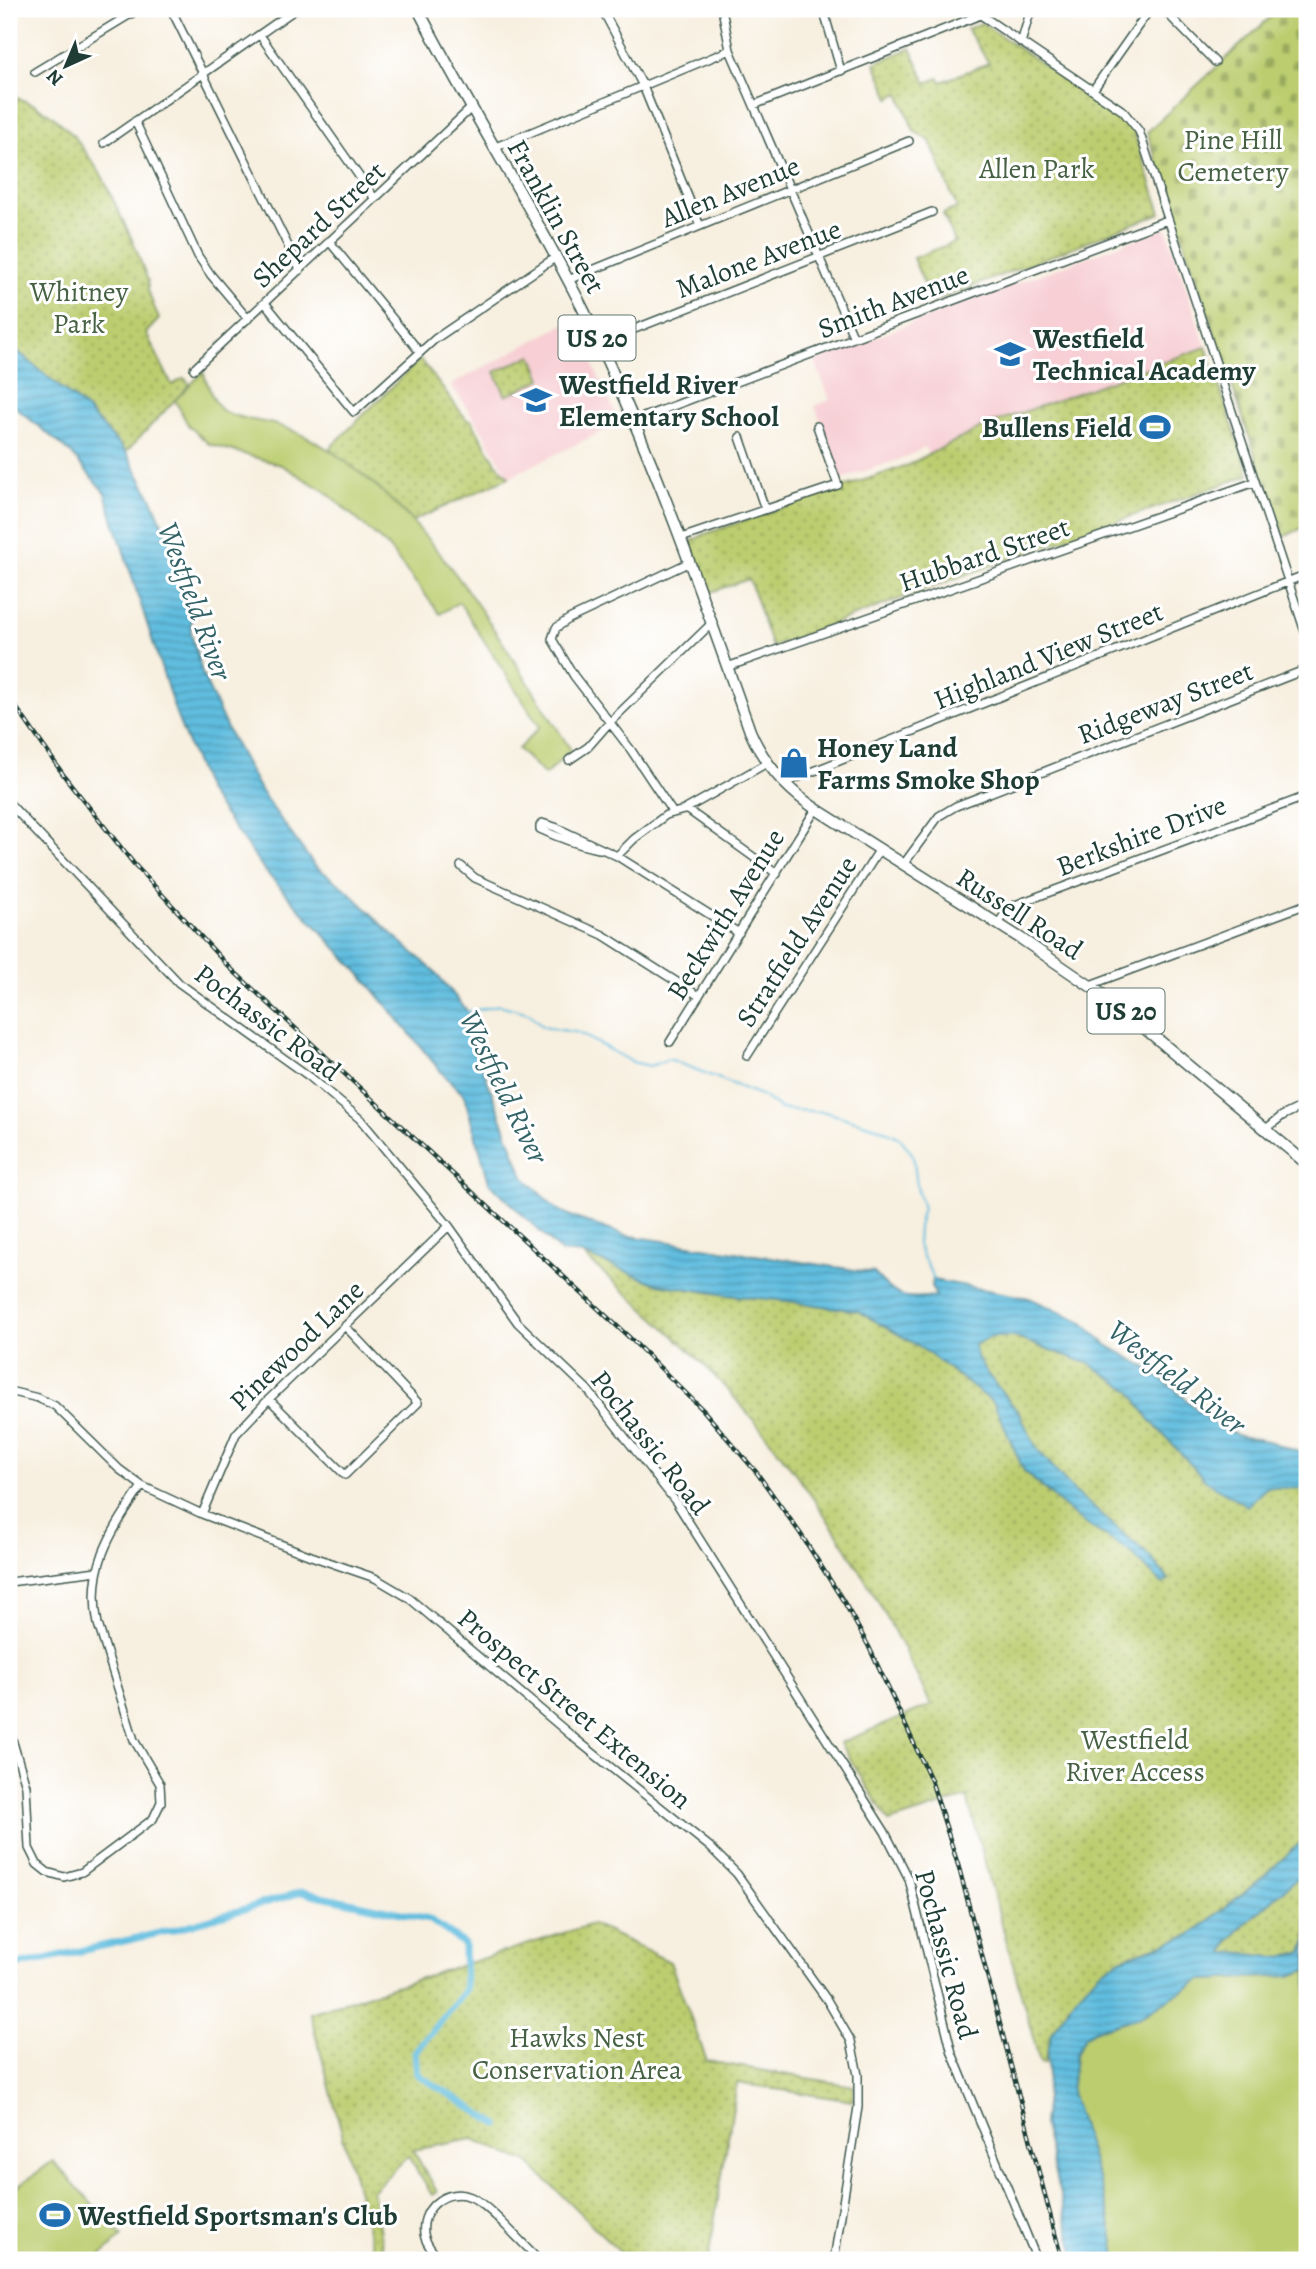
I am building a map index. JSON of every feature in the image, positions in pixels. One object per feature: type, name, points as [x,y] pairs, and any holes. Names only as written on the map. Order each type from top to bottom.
[{"type":"main road","name":"Franklin Street","points":[[418,9],[471,109],[556,257],[599,343],[681,538],[750,731],[767,763]]},
{"type":"main road","name":"Russell Road","points":[[767,763],[784,783],[816,809],[1090,985],[1146,1028],[1307,1164]]},
{"type":"street","points":[[34,72],[139,9]]},
{"type":"street","points":[[172,9],[300,270]]},
{"type":"street","points":[[104,143],[296,9]]},
{"type":"street","points":[[602,9],[643,86],[701,226]]},
{"type":"street","points":[[722,9],[730,50],[854,338]]},
{"type":"street","points":[[823,9],[841,71]]},
{"type":"street","points":[[972,9],[1129,117],[1141,136],[1307,638]]},
{"type":"street","points":[[1021,43],[1031,9]]},
{"type":"street","points":[[1093,90],[1150,9]]},
{"type":"street","points":[[1163,9],[1214,62]]},
{"type":"street","points":[[754,105],[980,15]]},
{"type":"street","points":[[260,35],[375,199]]},
{"type":"street","points":[[493,148],[730,50]]},
{"type":"street","name":"Shepard Street","points":[[194,369],[471,109]]},
{"type":"street","points":[[135,121],[198,256],[248,319]]},
{"type":"street","name":"Allen Avenue","points":[[568,280],[909,141]]},
{"type":"street","name":"Malone Avenue","points":[[599,343],[932,212]]},
{"type":"street","name":"Smith Avenue","points":[[633,421],[1167,220]]},
{"type":"street","points":[[329,241],[419,351]]},
{"type":"street","points":[[265,303],[354,412],[419,351],[556,257]]},
{"type":"street","points":[[681,538],[838,485],[817,426]]},
{"type":"street","points":[[740,436],[765,509]]},
{"type":"street","name":"Hubbard Street","points":[[727,667],[1255,482]]},
{"type":"street","points":[[673,813],[631,750],[574,676],[552,639],[560,624],[690,562]]},
{"type":"street","name":"Highland View Street","points":[[784,783],[1307,574]]},
{"type":"street","points":[[569,760],[588,747],[609,723],[712,623]]},
{"type":"street","name":"Ridgeway Street","points":[[903,864],[939,816],[956,806],[1307,669]]},
{"type":"street","points":[[617,856],[634,839],[673,813],[684,810],[767,763]]},
{"type":"street","name":"Berkshire Drive","points":[[998,924],[1008,909],[1015,905],[1307,796]]},
{"type":"street","name":"Pochassic Road","points":[[9,803],[179,983],[310,1077],[360,1119],[449,1226],[518,1322],[587,1390],[676,1502],[885,1832],[909,1880],[952,2053],[1037,2260]]},
{"type":"street","name":"Beckwith Avenue","points":[[670,1042],[816,809]]},
{"type":"street","points":[[684,810],[688,810],[777,874]]},
{"type":"street","points":[[598,849],[548,833],[540,829],[540,826],[542,823],[555,827],[617,856],[739,933]]},
{"type":"street","name":"Stratfield Avenue","points":[[747,1056],[880,849]]},
{"type":"street","points":[[461,866],[475,878],[603,935],[699,996]]},
{"type":"street","points":[[1090,985],[1307,904]]},
{"type":"street","points":[[1266,1129],[1288,1113],[1307,1104]]},
{"type":"street","name":"Pinewood Lane","points":[[202,1514],[236,1434],[449,1226]]},
{"type":"street","points":[[269,1399],[345,1475],[418,1403],[345,1326]]},
{"type":"street","name":"Prospect Street Extension","points":[[9,1391],[38,1398],[55,1406],[112,1462],[142,1486],[202,1514],[375,1578],[409,1598],[573,1737],[710,1847],[737,1874],[827,2000],[851,2041],[858,2075],[858,2107],[834,2260]]},
{"type":"street","points":[[9,1729],[26,1786],[29,1804],[29,1848],[37,1864],[47,1872],[64,1877],[82,1872],[142,1828],[156,1814],[162,1796],[160,1784],[134,1740],[98,1624],[95,1592],[97,1570],[109,1538],[142,1486]]},
{"type":"street","points":[[9,1582],[97,1570]]},
{"type":"street","points":[[440,2260],[426,2241],[424,2222],[433,2204],[454,2194],[464,2194],[478,2200],[540,2260]]},
{"type":"shaded area","name":"Westfield Technical Academy","points":[[1166,228],[1206,347],[987,425],[929,454],[924,447],[907,457],[841,479],[815,406],[830,400],[815,361]]},
{"type":"shaded area","name":"Westfield River Elementary School","points":[[572,320],[620,423],[509,477],[482,430],[451,385]]},
{"type":"green space","name":"Pine Hill Cemetery","points":[[1279,9],[1307,9],[1307,526],[1283,537],[1147,132]]},
{"type":"green space","name":"Allen Park","points":[[982,23],[1131,124],[1161,213],[932,302],[913,258],[955,242],[943,214],[957,208],[930,141],[914,131],[899,93],[890,98],[875,63],[911,48],[926,83],[939,78],[941,82],[989,63],[967,29]]},
{"type":"green space","name":"Whitney Park","points":[[9,95],[35,105],[54,117],[73,135],[102,176],[134,244],[159,319],[146,333],[172,385],[184,378],[190,384],[126,452],[85,408],[9,344]]},
{"type":"green space","points":[[1206,347],[1249,475],[950,580],[772,647],[749,579],[708,593],[690,542],[705,534],[906,466],[987,425]]},
{"type":"green space","points":[[532,355],[542,379],[506,396],[495,372]]},
{"type":"green space","points":[[420,359],[467,420],[471,420],[496,463],[509,477],[413,521],[373,483],[329,449]]},
{"type":"green space","points":[[203,372],[213,397],[222,410],[234,416],[283,427],[323,446],[360,472],[393,501],[422,533],[476,602],[571,750],[545,775],[518,749],[540,727],[459,602],[440,614],[387,546],[326,492],[281,465],[209,444],[188,425],[175,400]]},
{"type":"green space","name":"Westfield River Access","points":[[582,1254],[658,1284],[858,1311],[920,1347],[994,1403],[1024,1471],[1078,1519],[1129,1551],[1162,1584],[1169,1579],[1149,1556],[1074,1491],[1037,1449],[1019,1413],[977,1357],[974,1345],[991,1337],[1014,1337],[1090,1364],[1131,1391],[1150,1420],[1206,1481],[1307,1489],[1307,1837],[1255,1884],[1190,1935],[1121,1959],[1073,2000],[1052,2033],[1044,2064],[1040,2063],[967,1797],[889,1822],[840,1743],[931,1705],[860,1571],[805,1486],[742,1407],[678,1339]]},
{"type":"green space","points":[[1307,1870],[1307,1940],[1303,1952],[1273,1957],[1223,1953],[1228,1941],[1247,1922]]},
{"type":"green space","name":"Hawks Nest Conservation Area","points":[[592,1924],[670,1962],[707,2061],[854,2086],[853,2101],[737,2083],[708,2260],[628,2260],[528,2162],[473,2139],[413,2150],[437,2192],[432,2195],[408,2156],[372,2191],[385,2260],[376,2260],[310,2013]]},
{"type":"green space","points":[[1307,1970],[1307,2260],[1117,2260],[1108,2210],[1071,2092],[1075,2056],[1085,2035],[1139,2017],[1201,1980],[1290,1976]]},
{"type":"green space","name":"Westfield Sportsman's Club","points":[[53,2161],[122,2236],[97,2260],[9,2260],[9,2193]]},
{"type":"water","points":[[9,344],[85,408],[126,452],[152,499],[170,543],[191,582],[191,633],[203,676],[227,729],[261,792],[314,865],[346,889],[435,972],[468,1012],[476,1050],[523,1176],[555,1208],[624,1235],[874,1273],[888,1288],[908,1297],[936,1296],[931,1286],[933,1280],[1029,1298],[1081,1321],[1107,1345],[1146,1367],[1177,1391],[1209,1421],[1239,1436],[1268,1441],[1307,1455],[1307,1489],[1267,1487],[1247,1506],[1206,1481],[1150,1420],[1131,1391],[1090,1364],[1014,1337],[991,1337],[974,1345],[977,1357],[1019,1413],[1037,1449],[1074,1491],[1149,1556],[1169,1580],[1162,1584],[1129,1551],[1078,1519],[1024,1471],[994,1403],[920,1347],[858,1311],[658,1284],[582,1254],[561,1252],[489,1182],[464,1095],[443,1074],[364,978],[266,872],[207,791],[177,717],[105,493],[70,452],[9,402]]},
{"type":"water","points":[[1307,1837],[1307,1870],[1228,1941],[1224,1953],[1287,1956],[1303,1952],[1307,1940],[1307,1970],[1290,1976],[1201,1980],[1139,2017],[1085,2036],[1075,2056],[1071,2092],[1108,2210],[1117,2260],[1076,2260],[1043,2125],[1048,2077],[1047,2054],[1052,2033],[1073,2000],[1099,1972],[1121,1959],[1190,1935],[1255,1884]]},
{"type":"waterway","name":"Westfield River","points":[[467,1012],[499,1005],[529,1013],[543,1027],[579,1033],[632,1062],[650,1066],[669,1059],[763,1096],[780,1109],[825,1112],[880,1128],[900,1138],[913,1155],[918,1193],[923,1208],[917,1244],[935,1282]]},
{"type":"waterway","points":[[9,1967],[173,1930],[302,1892],[429,1919],[464,1944],[465,1990],[415,2052],[417,2074],[499,2125]]},
{"type":"railway","points":[[9,697],[65,777],[134,864],[227,965],[631,1339],[703,1410],[757,1473],[800,1533],[869,1647],[931,1780],[959,1868],[1062,2260]]},
{"type":"place","name":"Westfield Technical Academy","points":[[1010,354]]},
{"type":"place","name":"Westfield River Elementary School","points":[[536,400]]},
{"type":"place","name":"Bullens Field","points":[[1155,427]]},
{"type":"place","name":"Honey Land Farms Smoke Shop","points":[[794,763]]},
{"type":"place","name":"Westfield Sportsman's Club","points":[[55,2215]]}]
